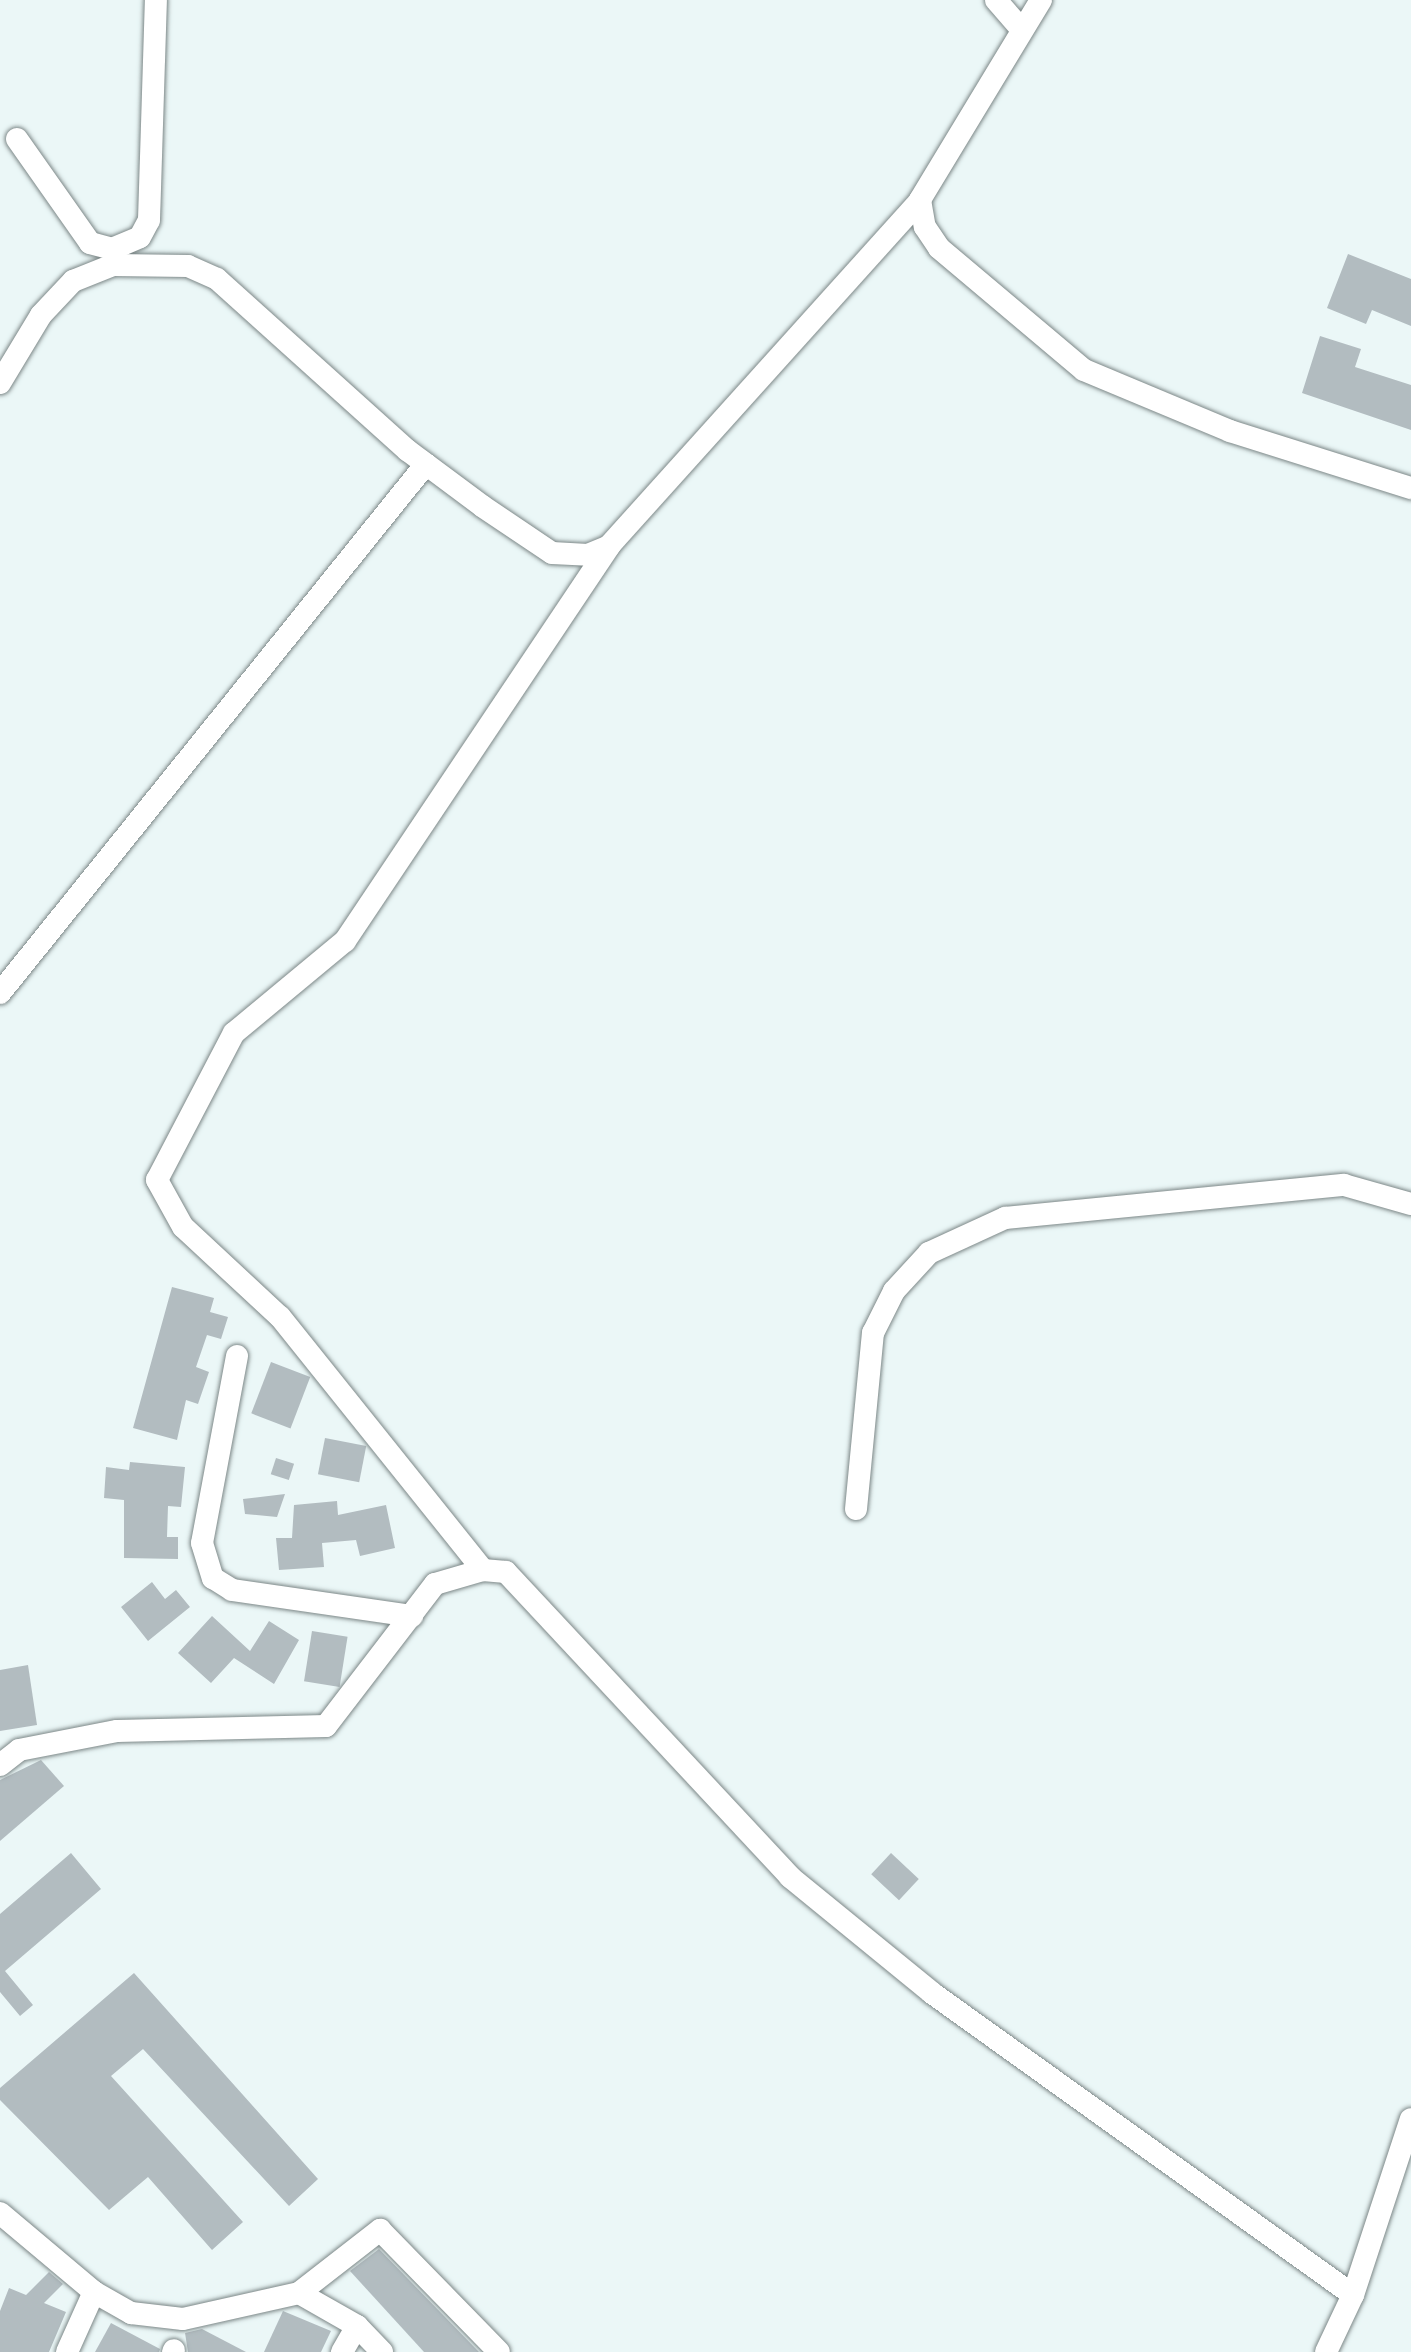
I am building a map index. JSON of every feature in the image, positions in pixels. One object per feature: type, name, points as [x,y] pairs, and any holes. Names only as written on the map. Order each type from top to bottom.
[{"type":"street","points":[[17,139],[90,243],[112,249],[140,237],[149,220],[156,0]]},
{"type":"street","points":[[996,0],[1021,29]]},
{"type":"street","points":[[483,1570],[280,1317],[183,1227],[157,1180],[234,1033],[345,941],[609,546],[920,200],[1002,74],[1021,29],[1041,0]]},
{"type":"street","points":[[920,200],[925,227],[939,248],[1084,370],[1230,431],[1411,488]]},
{"type":"street","points":[[0,383],[41,315],[73,281],[113,265],[188,266],[254,309],[426,464],[552,553],[588,555],[609,546]]},
{"type":"street","points":[[0,993],[426,464]]},
{"type":"street","points":[[856,1509],[873,1333],[894,1291],[929,1253],[1005,1218],[1344,1185],[1411,1204]]},
{"type":"street","points":[[237,1356],[202,1543],[213,1578],[232,1590],[412,1616]]},
{"type":"street","points":[[0,1765],[19,1750],[117,1731],[326,1726],[435,1584],[483,1570],[506,1572],[529,1590],[724,1814],[790,1877],[932,1993],[1353,2295]]},
{"type":"street","points":[[1326,2352],[1353,2295],[1411,2119]]},
{"type":"street","points":[[0,2213],[94,2292],[131,2313],[183,2319],[299,2293],[380,2230],[499,2352]]},
{"type":"street","points":[[67,2352],[94,2292]]},
{"type":"street","points":[[299,2293],[357,2326],[382,2352]]},
{"type":"street","points":[[342,2352],[357,2326]]},
{"type":"building","points":[[1348,254],[1411,279],[1411,326],[1372,310],[1366,324],[1327,308]]},
{"type":"building","points":[[1320,336],[1361,349],[1355,367],[1411,385],[1411,430],[1302,393]]},
{"type":"building","points":[[172,1287],[214,1298],[210,1312],[228,1317],[221,1339],[207,1335],[196,1367],[209,1372],[198,1404],[186,1400],[177,1440],[133,1428]]},
{"type":"building","points":[[271,1362],[310,1377],[291,1428],[251,1413]]},
{"type":"building","points":[[325,1438],[366,1446],[359,1482],[318,1474]]},
{"type":"building","points":[[276,1458],[294,1464],[289,1480],[271,1474]]},
{"type":"building","points":[[130,1462],[185,1467],[181,1507],[168,1506],[167,1537],[178,1537],[178,1559],[124,1558],[124,1500],[104,1498],[106,1467],[129,1470]]},
{"type":"building","points":[[285,1494],[277,1517],[245,1514],[243,1499]]},
{"type":"building","points":[[337,1501],[338,1515],[386,1505],[395,1548],[360,1556],[356,1540],[322,1543],[324,1567],[279,1570],[276,1538],[292,1538],[294,1505]]},
{"type":"building","points":[[152,1582],[165,1599],[176,1590],[190,1607],[148,1641],[121,1607]]},
{"type":"building","points":[[212,1616],[250,1651],[269,1621],[299,1640],[274,1684],[234,1658],[211,1683],[178,1653]]},
{"type":"building","points":[[312,1631],[348,1637],[340,1687],[304,1681]]},
{"type":"building","points":[[28,1665],[37,1725],[0,1731],[0,1670]]},
{"type":"building","points":[[41,1760],[64,1786],[0,1841],[0,1780]]},
{"type":"building","points":[[71,1853],[101,1889],[5,1971],[33,2005],[20,2016],[0,1992],[0,1914]]},
{"type":"building","points":[[891,1853],[919,1879],[899,1900],[871,1874]]},
{"type":"building","points":[[134,1973],[318,2179],[289,2206],[143,2049],[111,2076],[243,2222],[212,2250],[148,2177],[109,2210],[0,2100],[0,2088]]},
{"type":"building","points":[[379,2249],[479,2352],[424,2352],[350,2271]]},
{"type":"building","points":[[49,2272],[63,2284],[44,2303],[66,2312],[49,2352],[0,2352],[0,2311],[9,2288],[26,2295]]},
{"type":"building","points":[[283,2311],[331,2331],[321,2352],[264,2352]]},
{"type":"building","points":[[111,2323],[160,2349],[159,2352],[95,2352]]},
{"type":"building","points":[[202,2329],[246,2352],[188,2352],[185,2333]]}]
